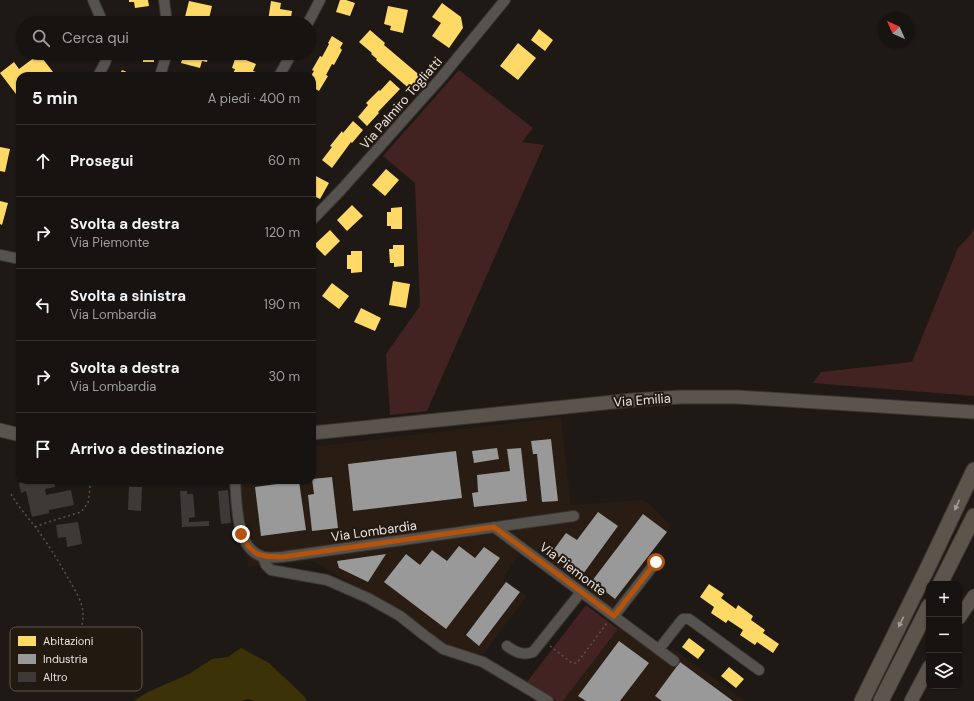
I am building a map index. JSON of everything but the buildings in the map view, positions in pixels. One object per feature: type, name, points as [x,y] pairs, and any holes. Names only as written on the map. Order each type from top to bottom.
[{"type":"highway","points":[[862,701],[877,673],[974,470]]},
{"type":"highway","points":[[942,581],[974,516]]},
{"type":"highway","points":[[881,701],[926,612]]},
{"type":"main road","name":"Via Emilia","points":[[316,433],[633,400],[687,397],[759,397],[971,412]]},
{"type":"main road","points":[[0,430],[16,433]]},
{"type":"main road","points":[[960,617],[974,596]]},
{"type":"main road","points":[[911,701],[926,673]]},
{"type":"street","points":[[94,0],[100,16]]},
{"type":"street","points":[[164,0],[166,16]]},
{"type":"street","points":[[312,16],[320,0]]},
{"type":"street","name":"Via Palmiro Togliatti","points":[[316,216],[440,79],[505,0]]},
{"type":"street","points":[[100,72],[106,60]]},
{"type":"street","points":[[161,72],[165,60]]},
{"type":"street","points":[[281,72],[288,60]]},
{"type":"street","points":[[0,255],[16,258]]},
{"type":"street","points":[[235,484],[241,534],[252,550],[263,557],[266,565],[271,570],[327,580],[368,598],[400,616],[424,636],[443,649],[483,662],[548,701]]},
{"type":"street","name":"Via Lombardia","points":[[263,557],[282,557],[574,516]]},
{"type":"street","name":"Via Piemonte","points":[[494,527],[674,661]]},
{"type":"street","points":[[613,616],[656,562]]},
{"type":"street","points":[[507,646],[519,653],[529,654],[543,641],[581,592]]},
{"type":"street","points":[[659,649],[681,621],[686,618],[759,670]]},
{"type":"path","points":[[35,527],[81,512],[88,503],[90,484]]},
{"type":"path","points":[[11,494],[65,572],[82,606],[83,618],[80,627]]},
{"type":"path","points":[[543,641],[572,663],[577,663],[613,616]]},
{"type":"shaded area","points":[[459,70],[533,128],[522,142],[544,145],[427,411],[390,415],[386,354],[420,306],[415,183],[383,156]]},
{"type":"shaded area","points":[[974,228],[974,396],[813,383],[821,372],[912,362],[958,248],[971,234]]},
{"type":"shaded area","points":[[561,417],[571,505],[642,500],[646,501],[671,526],[650,554],[650,565],[611,616],[523,550],[503,578],[527,596],[483,655],[442,643],[403,613],[312,561],[248,567],[239,484],[316,484],[316,447]]},
{"type":"shaded area","points":[[586,605],[618,629],[563,701],[557,701],[527,682]]},
{"type":"shaded area","points":[[622,624],[666,656],[672,648],[744,700],[563,701]]},
{"type":"shaded area","points":[[241,648],[269,663],[304,696],[307,701],[255,701],[248,699],[241,701],[133,701],[148,692],[189,674],[212,659],[228,657]]},
{"type":"route","points":[[241,534],[252,550],[263,557],[282,557],[494,527],[614,616],[656,562]]}]
